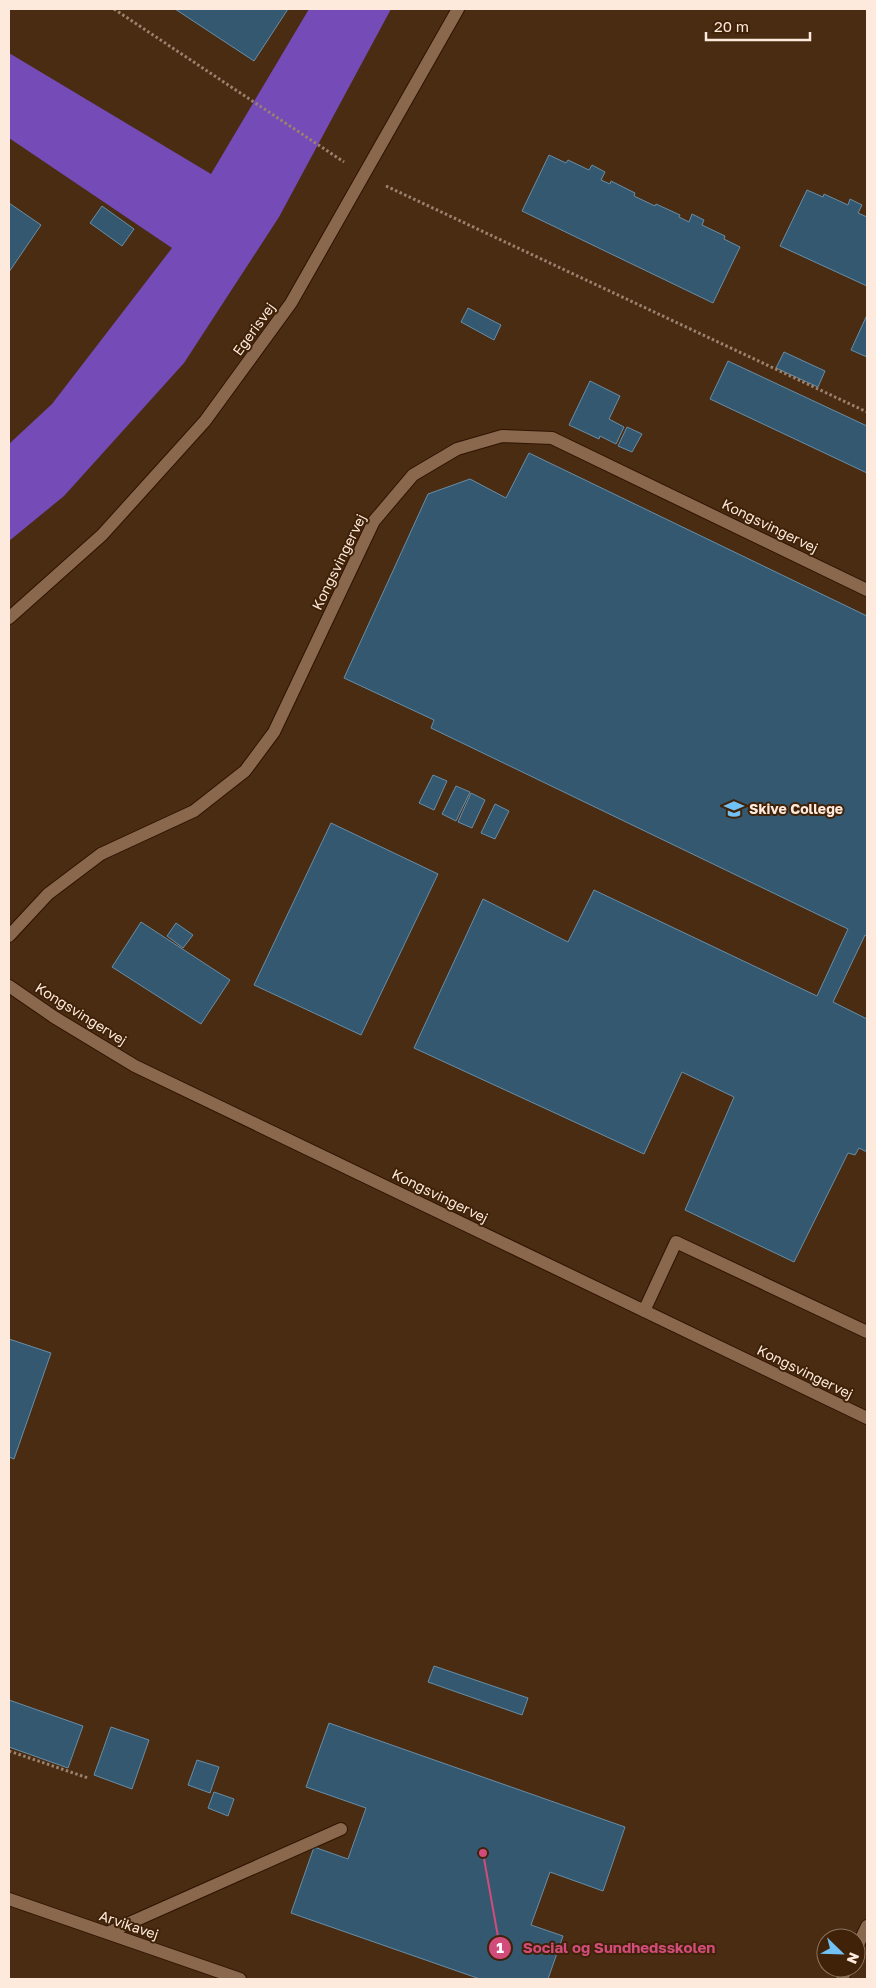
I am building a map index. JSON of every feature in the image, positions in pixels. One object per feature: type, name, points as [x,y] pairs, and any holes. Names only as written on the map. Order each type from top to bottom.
[{"type":"street","name":"Egerisvej","points":[[9,618],[102,535],[205,421],[291,303],[458,9]]},
{"type":"street","name":"Kongsvingervej","points":[[9,936],[48,894],[101,854],[194,810],[246,770],[274,732],[374,521],[413,475],[457,449],[502,436],[552,438],[867,590]]},
{"type":"street","name":"Kongsvingervej","points":[[9,986],[54,1017],[134,1066],[867,1418]]},
{"type":"street","points":[[644,1311],[676,1242],[867,1332]]},
{"type":"street","points":[[107,1933],[341,1829]]},
{"type":"street","name":"Arvikavej","points":[[9,1899],[240,1979]]},
{"type":"path","points":[[114,9],[364,176],[867,412]]},
{"type":"path","points":[[9,1751],[88,1778]]},
{"type":"shaded area","points":[[309,9],[391,9],[279,217],[184,363],[64,496],[9,541],[9,444],[52,404],[172,248],[9,138],[9,53],[211,174]]},
{"type":"building","points":[[175,9],[288,9],[254,61]]},
{"type":"building","points":[[549,155],[566,163],[568,160],[589,170],[592,165],[605,172],[601,180],[610,184],[611,181],[635,193],[634,196],[680,215],[679,217],[689,222],[692,214],[704,220],[702,225],[725,236],[724,239],[740,247],[713,303],[522,211]]},
{"type":"building","points":[[807,190],[823,197],[824,194],[848,205],[850,199],[862,205],[858,213],[867,217],[867,286],[780,246]]},
{"type":"building","points":[[9,203],[41,225],[9,272]]},
{"type":"building","points":[[102,206],[134,229],[122,246],[90,223]]},
{"type":"building","points":[[468,308],[501,325],[494,340],[461,322]]},
{"type":"building","points":[[867,315],[867,357],[851,350]]},
{"type":"building","points":[[784,352],[825,371],[818,387],[776,368]]},
{"type":"building","points":[[728,361],[867,426],[867,473],[710,399]]},
{"type":"building","points":[[590,381],[620,396],[609,419],[624,427],[616,444],[600,436],[599,439],[569,425]]},
{"type":"building","points":[[627,427],[642,434],[632,452],[618,446]]},
{"type":"building","name":"Skive College","points":[[529,453],[867,616],[867,936],[865,935],[833,1002],[867,1019],[867,1152],[859,1148],[855,1155],[848,1153],[794,1262],[685,1210],[734,1097],[682,1072],[644,1154],[414,1048],[483,899],[568,942],[594,890],[817,996],[848,929],[431,728],[434,720],[344,678],[428,494],[470,479],[506,498]]},
{"type":"building","points":[[433,775],[447,781],[434,810],[419,803]]},
{"type":"building","points":[[456,786],[470,792],[456,821],[442,814]]},
{"type":"building","points":[[471,793],[485,800],[472,828],[458,822]]},
{"type":"building","points":[[495,804],[509,811],[495,839],[481,833]]},
{"type":"building","points":[[331,823],[438,874],[361,1035],[254,985]]},
{"type":"building","points":[[141,922],[230,980],[201,1024],[112,967]]},
{"type":"building","points":[[176,923],[193,935],[183,948],[167,936]]},
{"type":"building","points":[[9,1339],[51,1353],[14,1459],[9,1457]]},
{"type":"building","points":[[434,1666],[528,1698],[522,1715],[428,1682]]},
{"type":"building","points":[[9,1700],[83,1726],[68,1768],[9,1747]]},
{"type":"building","points":[[329,1723],[625,1827],[603,1891],[550,1872],[531,1925],[563,1936],[548,1979],[480,1979],[291,1913],[314,1847],[348,1859],[366,1808],[306,1787]]},
{"type":"building","points":[[111,1727],[149,1740],[132,1789],[94,1775]]},
{"type":"building","points":[[197,1760],[219,1767],[210,1793],[188,1785]]},
{"type":"building","points":[[214,1792],[234,1799],[228,1816],[208,1808]]},
{"type":"place","name":"Skive College","points":[[734,809]]},
{"type":"place","name":"Social og Sundhedsskolen","points":[[483,1853]]}]
